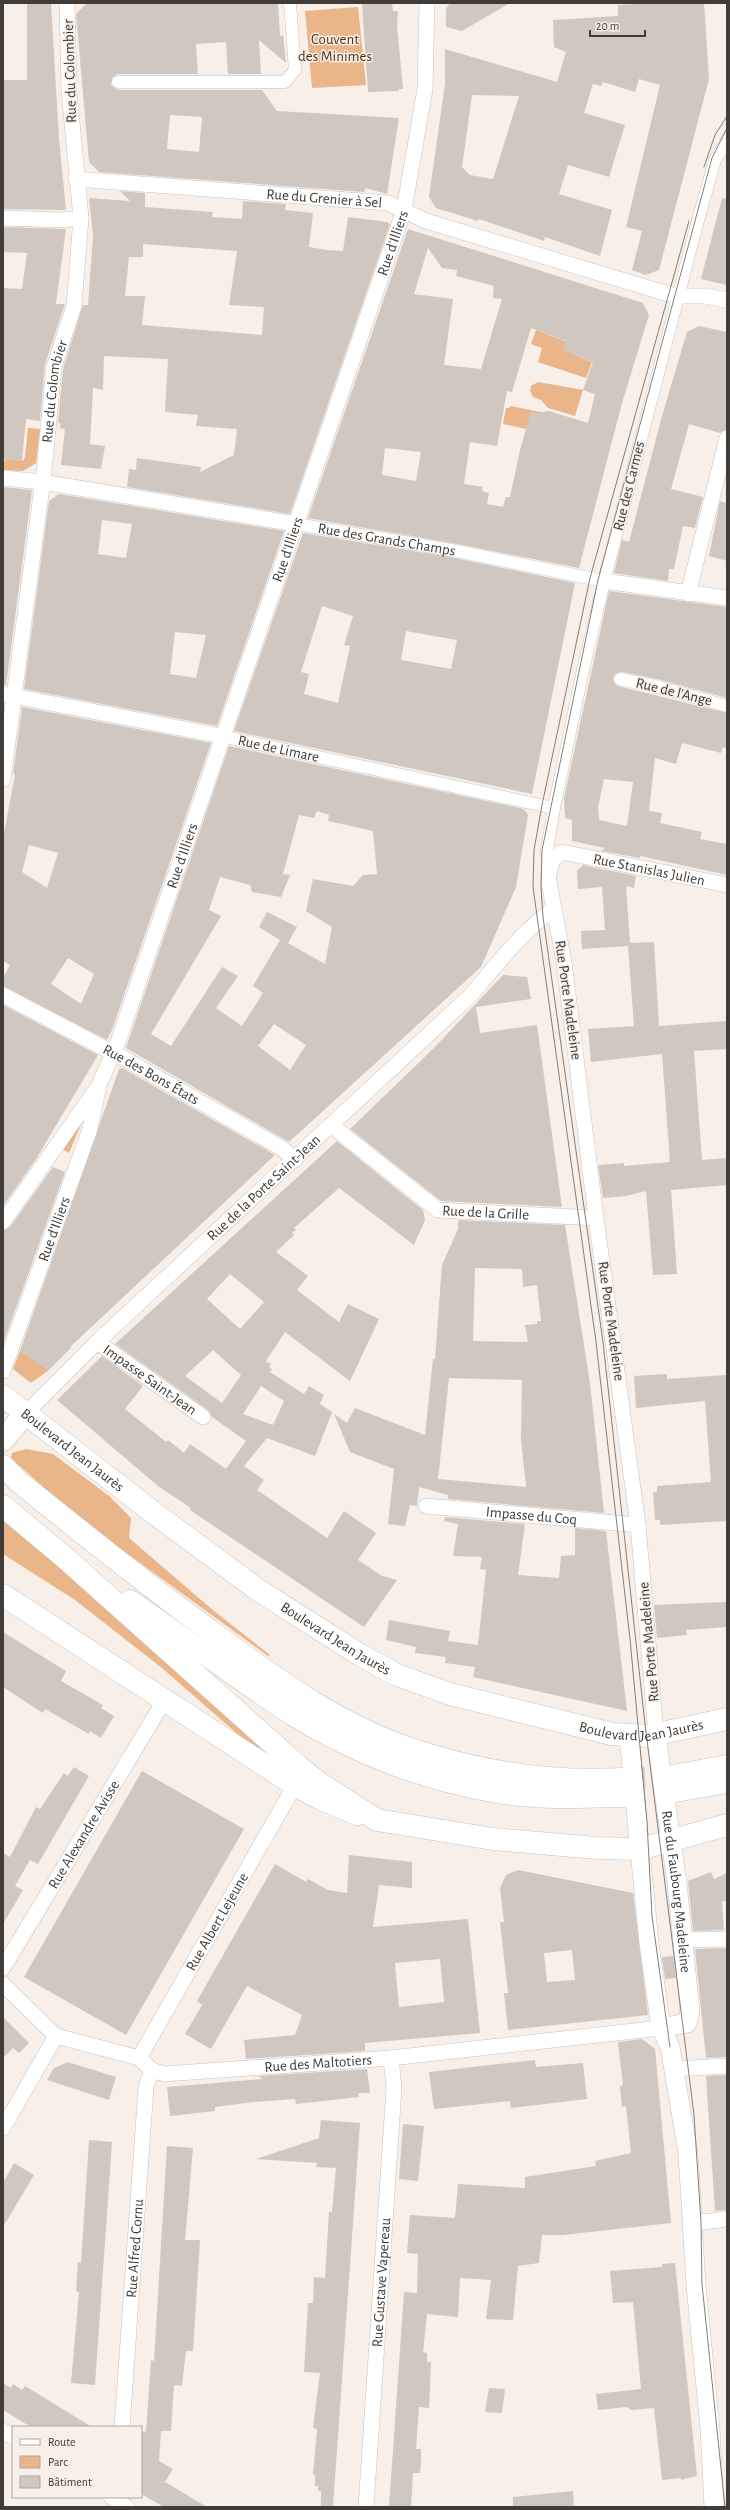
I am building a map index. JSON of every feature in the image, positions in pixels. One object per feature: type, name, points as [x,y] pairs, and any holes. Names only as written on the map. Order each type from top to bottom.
[{"type":"main road","name":"Boulevard Jean Jaurès","points":[[3,1396],[154,1513],[258,1590],[362,1656],[397,1675],[450,1694],[629,1736],[656,1734],[727,1719]]},
{"type":"main road","points":[[3,1440],[26,1414]]},
{"type":"main road","points":[[3,1466],[19,1482],[177,1606],[302,1695],[331,1712],[404,1746],[473,1767],[623,1787],[551,1797],[498,1792],[419,1773],[382,1759],[333,1737],[298,1717],[63,1556]]},
{"type":"main road","points":[[3,1506],[63,1556],[318,1783],[377,1820]]},
{"type":"main road","points":[[3,1595],[295,1785],[353,1813],[377,1820],[492,1839],[596,1848],[640,1849],[727,1825]]},
{"type":"main road","points":[[727,1766],[674,1783],[727,1782]]},
{"type":"street","name":"Rue du Colombier","points":[[3,780],[9,695],[42,482],[54,367],[74,306],[80,218],[68,91],[67,3]]},
{"type":"street","points":[[118,82],[285,82],[295,70],[290,3]]},
{"type":"street","name":"Rue d'Illiers","points":[[3,1371],[90,1129],[99,1086],[113,1053],[221,736],[296,524],[396,228],[404,210],[425,89],[427,3]]},
{"type":"street","name":"Rue des Carmes","points":[[548,877],[547,850],[554,808],[587,671],[604,581],[715,160],[727,140]]},
{"type":"street","name":"Rue du Grenier à Sel","points":[[76,178],[388,203],[426,221],[678,297],[705,296],[727,300]]},
{"type":"street","points":[[3,218],[62,220],[80,218]]},
{"type":"street","points":[[688,594],[727,438]]},
{"type":"street","name":"Rue des Grands Champs","points":[[3,478],[42,482],[451,550],[604,581]]},
{"type":"street","points":[[604,581],[688,594],[727,598]]},
{"type":"street","name":"Rue de l'Ange","points":[[620,678],[659,686],[727,706]]},
{"type":"street","name":"Rue de Limare","points":[[9,695],[221,736],[554,808]]},
{"type":"street","name":"Rue Stanislas Julien","points":[[548,877],[556,855],[562,852],[727,885]]},
{"type":"street","name":"Rue Porte Madeleine","points":[[548,877],[564,962],[596,1218],[638,1524],[656,1734]]},
{"type":"street","name":"Rue de la Porte Saint-Jean","points":[[26,1414],[97,1342],[332,1126],[471,995],[500,959],[536,922],[553,909]]},
{"type":"street","name":"Rue des Bons États","points":[[3,995],[113,1053],[283,1149],[295,1160]]},
{"type":"street","name":"Rue d'Illiers","points":[[3,1222],[53,1152],[89,1097],[99,1086]]},
{"type":"street","name":"Rue de la Grille","points":[[332,1126],[438,1210],[596,1218]]},
{"type":"street","name":"Impasse Saint-Jean","points":[[97,1342],[203,1417]]},
{"type":"street","name":"Impasse du Coq","points":[[426,1506],[638,1524]]},
{"type":"street","name":"Rue Alexandre Avisse","points":[[3,1968],[164,1701]]},
{"type":"street","name":"Rue du Faubourg Madeleine","points":[[656,1734],[672,1841],[690,2011],[687,2023],[661,2028]]},
{"type":"street","name":"Rue du Faubourg Madeleine","points":[[629,1736],[640,1849],[661,2028],[670,2047],[688,2153],[694,2223],[696,2285],[710,2428],[714,2507]]},
{"type":"street","name":"Rue Albert Lejeune","points":[[139,2058],[295,1785]]},
{"type":"street","points":[[683,1940],[727,1939]]},
{"type":"street","name":"Rue des Maltotiers","points":[[3,1984],[56,2036],[139,2058],[152,2070],[174,2075],[391,2058],[661,2028]]},
{"type":"street","points":[[3,2128],[56,2036]]},
{"type":"street","name":"Rue Gustave Vapereau","points":[[366,2507],[394,2088],[391,2058]]},
{"type":"street","points":[[674,2069],[727,2066]]},
{"type":"street","name":"Rue Alfred Cornu","points":[[122,2426],[146,2087],[152,2070]]},
{"type":"street","points":[[694,2223],[727,2219]]},
{"type":"street","points":[[3,2431],[12,2436]]},
{"type":"green space","name":"Couvent des Minimes","points":[[358,7],[366,85],[312,88],[305,11]]},
{"type":"green space","points":[[536,330],[578,346],[575,355],[592,362],[586,378],[538,362],[542,348],[531,344]]},
{"type":"green space","points":[[538,382],[583,390],[575,416],[548,408],[541,400],[533,397],[530,391],[531,386]]},
{"type":"green space","points":[[510,406],[546,413],[540,432],[503,424],[506,408],[509,408]]},
{"type":"green space","points":[[28,428],[40,429],[36,463],[23,471],[3,470],[3,462],[6,459],[23,461],[25,457]]},
{"type":"green space","points":[[83,1120],[69,1153],[62,1149]]},
{"type":"green space","points":[[20,1351],[49,1370],[31,1383],[13,1369]]},
{"type":"green space","points":[[26,1449],[53,1454],[109,1496],[131,1518],[129,1538],[214,1611],[270,1655],[268,1656],[77,1517],[11,1458],[12,1453]]},
{"type":"green space","points":[[3,1520],[76,1577],[260,1744],[260,1748],[250,1745],[162,1668],[75,1600],[3,1554]]},
{"type":"building","points":[[27,3],[51,3],[59,139],[66,210],[3,209],[3,80],[27,80]]},
{"type":"building","points":[[87,3],[278,3],[280,36],[283,35],[286,63],[259,40],[261,74],[228,74],[226,42],[196,44],[198,74],[118,74],[112,78],[111,85],[118,90],[262,90],[277,111],[399,118],[387,194],[366,188],[364,192],[99,172],[89,162],[76,14]],"holes":[[[170,115],[202,117],[199,152],[167,149]]]},
{"type":"building","name":"Couvent des Minimes","points":[[362,3],[392,3],[393,11],[398,11],[397,26],[403,89],[398,89],[399,91],[368,92]]},
{"type":"building","points":[[450,3],[510,3],[462,31],[446,27],[446,9]]},
{"type":"building","points":[[648,3],[704,3],[709,79],[659,270],[646,275],[632,270],[642,231],[626,227],[660,85],[639,79],[635,92],[603,82],[601,86],[593,84],[584,113],[625,125],[609,177],[568,165],[559,194],[612,210],[600,256],[545,237],[544,241],[479,219],[478,221],[436,208],[429,197],[445,84],[445,49],[557,82],[566,52],[554,47],[553,20],[618,16],[618,5]],"holes":[[[472,95],[519,96],[493,179],[470,175],[462,167]]]},
{"type":"building","points":[[120,191],[145,193],[145,207],[213,212],[212,217],[242,219],[243,201],[286,204],[285,210],[313,213],[309,247],[327,250],[343,251],[348,217],[387,222],[390,224],[290,514],[127,487],[129,469],[136,470],[137,458],[201,467],[200,472],[234,455],[237,429],[196,426],[198,415],[165,412],[168,359],[104,356],[103,390],[93,388],[90,444],[105,446],[101,469],[61,465],[65,429],[60,428],[60,423],[58,423],[63,369],[83,305],[88,305],[93,236],[89,198],[130,201]],"holes":[[[143,244],[237,251],[229,305],[264,307],[262,335],[142,325],[145,296],[125,296],[129,257],[143,257]]]},
{"type":"building","points":[[722,198],[727,199],[727,285],[701,279]]},
{"type":"building","points":[[3,227],[66,229],[56,304],[65,304],[45,364],[40,421],[26,419],[22,461],[3,459],[3,288],[22,289],[27,253],[3,252]]},
{"type":"building","points":[[408,229],[643,303],[649,315],[622,403],[579,568],[452,543],[308,518]],"holes":[[[428,248],[442,268],[457,270],[456,276],[494,286],[493,298],[502,299],[481,369],[444,365],[453,299],[414,294]],[[531,328],[566,341],[563,350],[593,362],[583,390],[595,394],[588,423],[549,411],[537,413],[531,411],[520,450],[510,497],[506,497],[503,507],[487,504],[489,493],[482,491],[483,487],[464,484],[470,442],[497,446],[507,391],[512,392]],[[385,448],[421,452],[416,481],[382,475]]]},
{"type":"building","points":[[699,326],[727,332],[727,429],[720,433],[689,424],[671,489],[703,497],[695,528],[683,526],[674,569],[669,569],[668,581],[614,573],[622,540],[629,542],[662,416],[687,332]]},
{"type":"building","points":[[3,487],[32,490],[6,685],[3,685]]},
{"type":"building","points":[[59,494],[284,531],[217,726],[24,689],[49,501]],"holes":[[[102,520],[132,524],[126,558],[98,554]],[[175,632],[206,635],[196,678],[170,674]]]},
{"type":"building","points":[[720,501],[727,503],[727,561],[709,556]]},
{"type":"building","points":[[303,533],[450,557],[575,583],[532,794],[234,731]],"holes":[[[322,606],[353,616],[344,645],[350,646],[338,703],[304,694],[309,674],[301,672]],[[406,631],[457,640],[451,669],[401,660]]]},
{"type":"building","points":[[609,591],[727,607],[727,698],[661,680],[622,672],[615,674],[613,678],[615,684],[618,686],[727,713],[727,748],[723,747],[721,753],[682,743],[676,764],[655,758],[649,811],[662,813],[660,823],[702,832],[700,839],[727,844],[727,875],[640,856],[640,858],[601,851],[605,848],[572,841],[572,820],[565,818],[564,798]],"holes":[[[604,779],[633,782],[627,826],[599,820],[598,807]]]},
{"type":"building","points":[[22,707],[211,743],[112,1030],[107,1040],[3,986],[3,978],[10,965],[3,961],[3,839],[15,774],[13,774]],"holes":[[[29,845],[58,853],[47,888],[22,872]],[[68,958],[94,974],[81,1004],[51,984]]]},
{"type":"building","points":[[229,746],[524,809],[528,815],[516,887],[481,967],[289,1142],[126,1048]],"holes":[[[317,811],[329,815],[328,821],[373,831],[377,874],[363,875],[353,886],[313,879],[306,911],[332,927],[325,964],[288,943],[297,927],[267,912],[259,927],[280,940],[253,986],[263,993],[242,1026],[216,1008],[238,976],[222,967],[171,1046],[151,1034],[221,916],[209,910],[220,877],[250,885],[252,892],[281,897],[290,875],[283,874],[299,815],[314,818]],[[274,1024],[306,1045],[290,1070],[258,1046]]]},
{"type":"building","points":[[583,865],[636,876],[634,888],[626,886],[630,943],[654,942],[659,1026],[727,1021],[727,1049],[694,1051],[702,1160],[727,1158],[727,1185],[671,1190],[677,1274],[653,1275],[646,1191],[626,1196],[603,1198],[598,1165],[624,1163],[624,1166],[670,1162],[662,1054],[591,1062],[588,1029],[634,1026],[628,946],[582,949],[581,931],[605,930],[602,887],[578,889],[577,871]]},
{"type":"building","points":[[503,975],[527,977],[531,999],[476,1007],[480,1033],[537,1025],[562,1207],[441,1201],[350,1129],[434,1048]]},
{"type":"building","points":[[3,1005],[98,1055],[36,1159],[3,1206]]},
{"type":"building","points":[[122,1068],[275,1155],[69,1348],[72,1347],[49,1370],[20,1351],[119,1069]]},
{"type":"building","points":[[337,1141],[423,1210],[425,1220],[414,1245],[339,1188],[294,1228],[296,1230],[292,1233],[294,1235],[276,1252],[308,1276],[297,1290],[339,1322],[348,1304],[379,1319],[350,1381],[285,1332],[266,1361],[271,1364],[269,1367],[272,1369],[270,1372],[304,1394],[309,1386],[324,1395],[320,1404],[332,1412],[315,1456],[267,1438],[244,1466],[264,1480],[257,1490],[327,1538],[344,1511],[376,1533],[358,1560],[382,1576],[397,1580],[364,1627],[190,1510],[191,1508],[158,1486],[57,1400],[102,1356],[143,1386],[125,1409],[166,1442],[168,1440],[184,1453],[190,1444],[226,1469],[246,1441],[212,1417],[208,1410],[115,1344]],"holes":[[[230,1274],[264,1302],[240,1329],[207,1299]],[[213,1350],[241,1375],[222,1403],[185,1376]],[[261,1386],[284,1401],[273,1425],[243,1414]]]},
{"type":"building","points":[[53,1167],[65,1172],[4,1341],[3,1231],[10,1227]]},
{"type":"building","points":[[458,1220],[565,1225],[590,1383],[604,1513],[448,1499],[448,1495],[419,1487],[417,1506],[410,1505],[405,1526],[388,1524],[394,1469],[350,1452],[334,1414],[347,1423],[355,1408],[425,1435],[433,1359],[435,1359],[442,1265],[458,1229]],"holes":[[[475,1268],[522,1269],[523,1287],[537,1285],[541,1321],[537,1321],[537,1324],[525,1325],[528,1342],[473,1341]],[[449,1378],[522,1380],[521,1439],[526,1487],[438,1479]]]},
{"type":"building","points":[[667,1374],[667,1379],[727,1375],[727,1521],[660,1525],[660,1520],[655,1520],[653,1492],[657,1492],[657,1486],[711,1482],[705,1401],[636,1408],[634,1376]]},
{"type":"building","points":[[445,1517],[525,1524],[518,1575],[559,1578],[561,1556],[575,1555],[575,1528],[606,1531],[627,1711],[473,1677],[475,1667],[445,1663],[446,1657],[415,1653],[416,1647],[386,1640],[389,1620],[450,1631],[448,1641],[478,1645],[486,1570],[480,1569],[482,1557],[453,1556],[458,1524],[444,1521]]},
{"type":"building","points":[[727,1602],[727,1627],[686,1630],[687,1635],[657,1638],[654,1605]]},
{"type":"building","points":[[3,1632],[66,1671],[61,1681],[103,1705],[101,1708],[114,1716],[101,1738],[90,1731],[89,1734],[45,1709],[43,1713],[3,1687]]},
{"type":"building","points":[[74,1767],[89,1776],[38,1864],[30,1860],[15,1886],[23,1890],[3,1924],[3,1853],[10,1857],[36,1807],[40,1809],[64,1773],[68,1776]]},
{"type":"building","points":[[142,1771],[244,1829],[126,2035],[24,1977]]},
{"type":"building","points":[[349,1855],[412,1862],[412,1888],[379,1885],[373,1927],[468,1919],[480,2033],[365,2043],[365,2051],[246,2059],[244,2040],[295,2035],[302,2015],[247,1986],[211,2049],[185,2034],[202,2005],[197,2001],[275,1864],[306,1882],[308,1879],[328,1890],[347,1893]],"holes":[[[440,1959],[444,2002],[399,2007],[395,1963]]]},
{"type":"building","points":[[518,1870],[633,1893],[648,2015],[508,2030],[504,1993],[508,1993],[500,1922],[504,1922],[500,1888],[506,1875]],"holes":[[[572,1950],[575,1980],[547,1982],[544,1953]]]},
{"type":"building","points":[[711,1872],[714,1879],[727,1873],[727,1900],[722,1902],[724,1930],[693,1931],[688,1881]]},
{"type":"building","points":[[726,1948],[727,2057],[706,2058],[695,1949]]},
{"type":"building","points":[[673,1956],[676,1978],[665,1979],[662,1957]]},
{"type":"building","points":[[3,2017],[29,2043],[19,2053],[13,2048],[3,2058]]},
{"type":"building","points":[[642,2039],[655,2049],[671,2223],[563,2235],[542,2235],[539,2263],[518,2266],[513,2320],[486,2319],[491,2280],[460,2278],[458,2317],[427,2314],[423,2352],[427,2353],[427,2362],[431,2362],[429,2408],[419,2407],[416,2449],[421,2449],[421,2461],[420,2473],[413,2473],[411,2507],[389,2507],[404,2292],[417,2293],[418,2254],[407,2253],[410,2215],[455,2218],[458,2184],[525,2188],[525,2177],[596,2166],[595,2161],[631,2153],[626,2106],[622,2107],[620,2086],[623,2085],[618,2042]]},
{"type":"building","points":[[535,2060],[536,2067],[583,2063],[587,2099],[511,2108],[510,2101],[434,2109],[429,2072]]},
{"type":"building","points":[[68,2062],[116,2077],[109,2100],[47,2080],[54,2068]]},
{"type":"building","points":[[367,2069],[370,2093],[358,2093],[359,2097],[296,2104],[295,2099],[253,2102],[215,2107],[215,2111],[170,2116],[167,2087],[263,2079],[258,2076]]},
{"type":"building","points":[[727,2075],[727,2210],[715,2211],[706,2076]]},
{"type":"building","points":[[321,2120],[360,2123],[333,2507],[321,2507],[321,2491],[318,2491],[318,2486],[315,2486],[315,2475],[313,2475],[317,2429],[313,2428],[320,2373],[304,2372],[308,2303],[313,2303],[314,2277],[325,2278],[329,2212],[332,2212],[336,2168],[316,2167],[317,2163],[256,2159],[319,2138]]},
{"type":"building","points":[[403,2124],[424,2126],[418,2181],[399,2179]]},
{"type":"building","points":[[89,2140],[112,2142],[95,2385],[71,2383],[79,2292],[76,2291],[78,2262],[81,2263]]},
{"type":"building","points":[[167,2146],[193,2148],[185,2240],[200,2240],[193,2351],[186,2351],[182,2386],[174,2385],[171,2431],[161,2431],[159,2461],[173,2469],[165,2482],[207,2507],[164,2507],[142,2495],[142,2431],[146,2432],[151,2360],[154,2361]]},
{"type":"building","points":[[14,2163],[34,2175],[3,2227],[3,2183]]},
{"type":"building","points":[[675,2263],[697,2476],[681,2480],[681,2478],[662,2480],[654,2408],[632,2410],[626,2407],[598,2410],[596,2394],[641,2389],[633,2302],[613,2303],[610,2271],[662,2267],[662,2264]]},
{"type":"building","points":[[3,2383],[11,2388],[13,2384],[22,2390],[25,2386],[90,2426],[29,2426],[3,2410]]},
{"type":"building","points":[[489,2388],[505,2389],[502,2413],[485,2412]]},
{"type":"building","points":[[573,2491],[574,2507],[513,2507],[513,2497]]},
{"type":"tunnel","points":[[623,1779],[673,1776]]},
{"type":"tunnel","points":[[623,1796],[675,1791]]},
{"type":"tram line","points":[[704,167],[715,135],[727,116]]},
{"type":"tram line","points":[[725,2507],[702,2284],[701,2222],[694,2115],[645,1724],[603,1342],[543,917],[541,887],[542,850],[598,580],[712,158],[727,128]]},
{"type":"tram line","points":[[670,2047],[652,1916],[647,1822],[630,1639],[596,1342],[533,887],[534,850],[542,805],[590,578],[689,221]]}]
